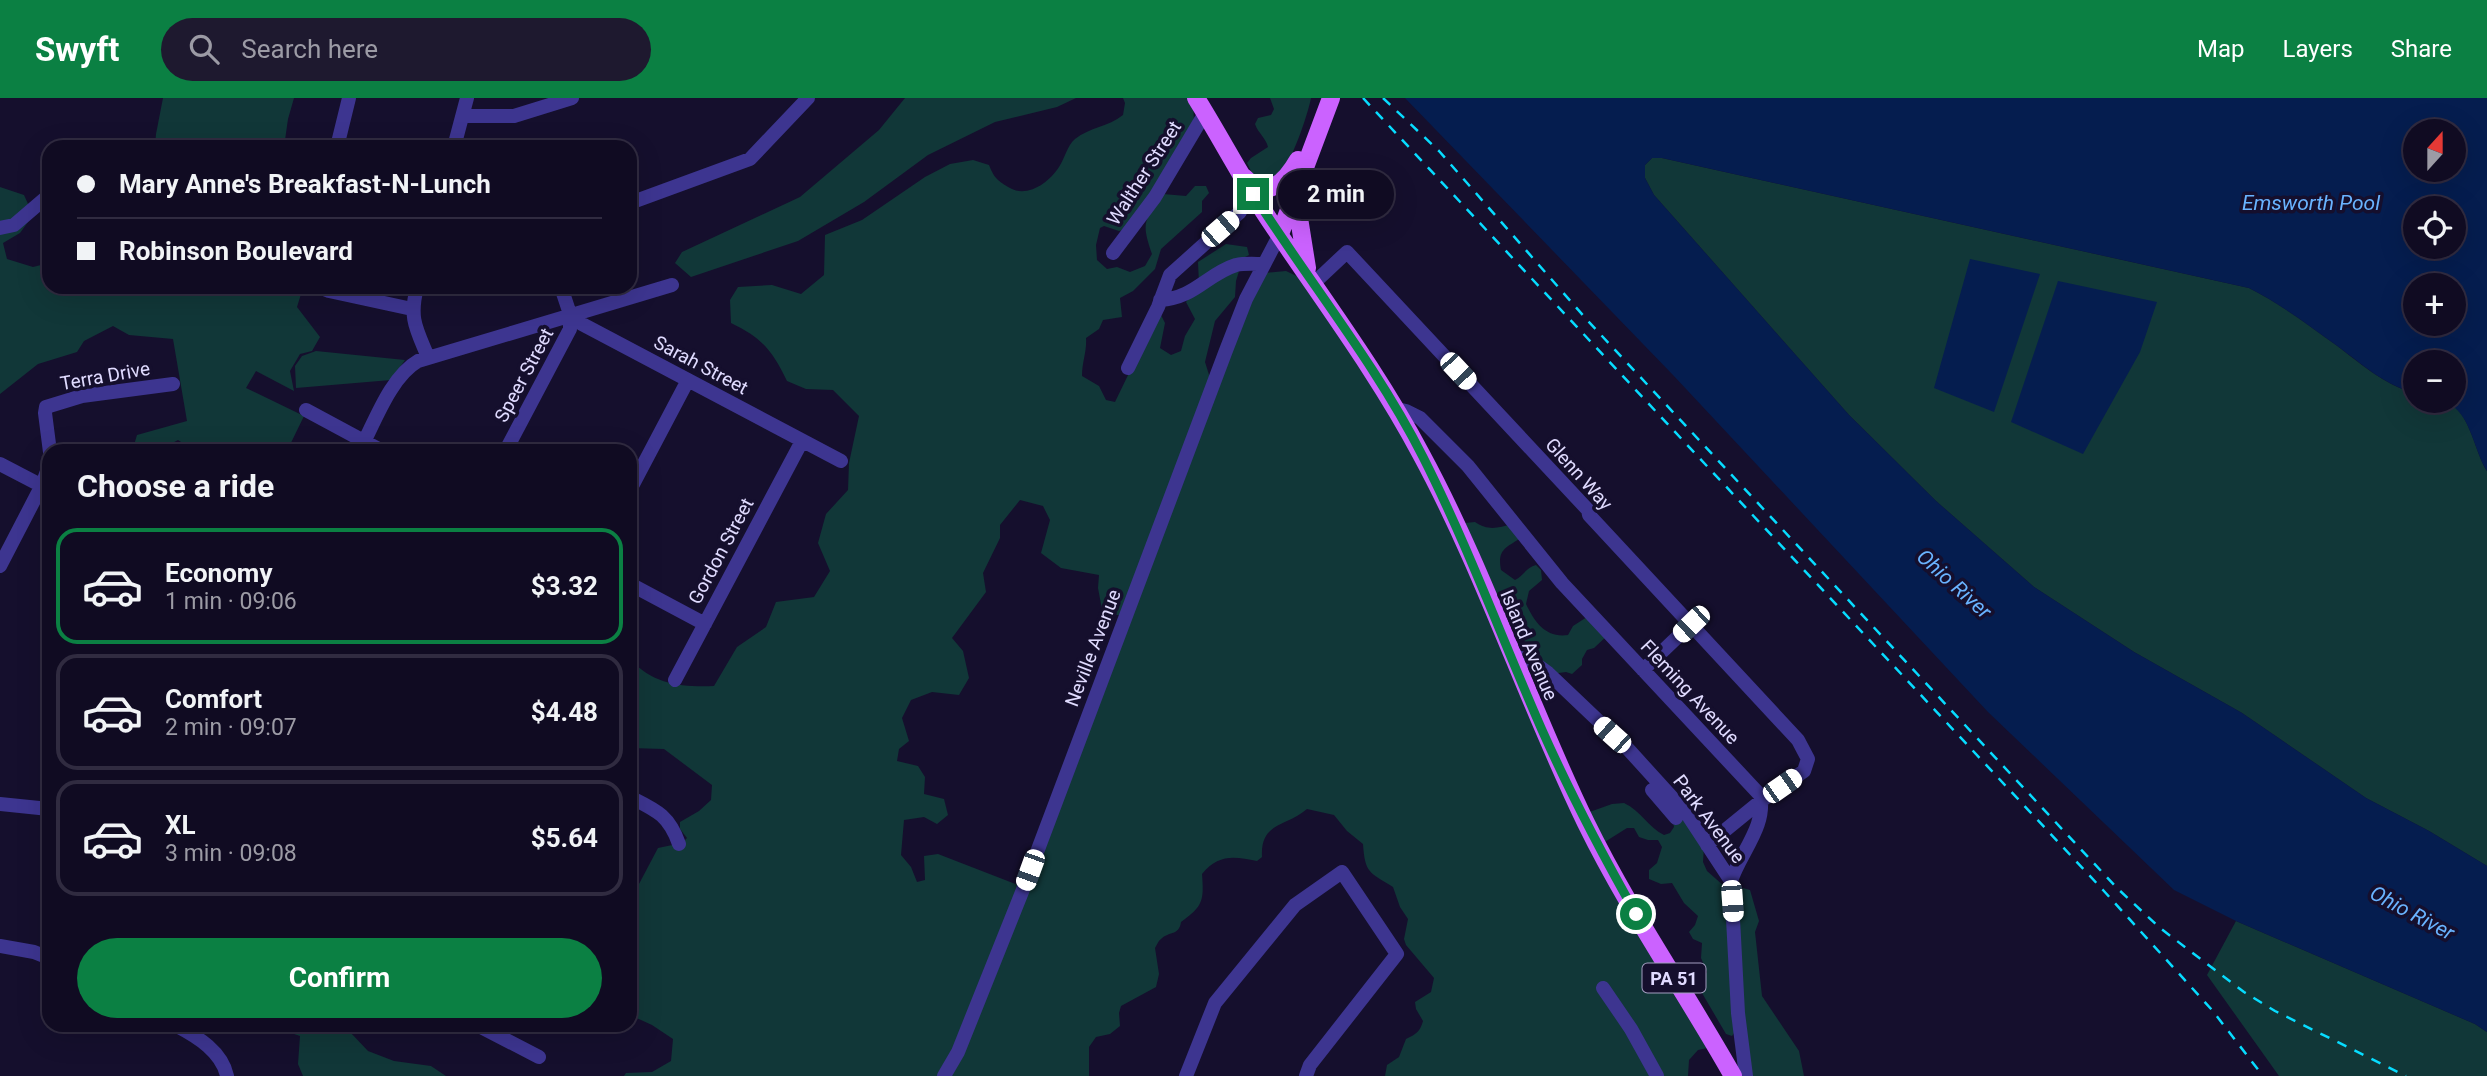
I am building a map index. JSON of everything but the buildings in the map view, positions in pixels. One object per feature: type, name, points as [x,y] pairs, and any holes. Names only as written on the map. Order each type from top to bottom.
[{"type":"main road","points":[[1279,234],[1282,212],[1323,103]]},
{"type":"main road","name":"PA 51","points":[[1201,106],[1238,171],[1279,234]]},
{"type":"main road","points":[[1238,171],[1248,182],[1270,188],[1285,179],[1304,157]]},
{"type":"main road","points":[[1304,157],[1299,218],[1311,279]]},
{"type":"main road","name":"Island Avenue","points":[[1279,234],[1366,360],[1423,456],[1461,536],[1542,729],[1587,826],[1733,1076]]},
{"type":"street","points":[[339,140],[349,98]]},
{"type":"street","points":[[456,140],[467,98]]},
{"type":"street","points":[[463,116],[514,116],[572,98]]},
{"type":"street","points":[[637,200],[750,159],[808,98]]},
{"type":"street","name":"Walther Street","points":[[1113,253],[1156,197],[1201,106]]},
{"type":"street","points":[[0,228],[14,225],[42,201]]},
{"type":"street","points":[[1128,368],[1170,275],[1240,212]]},
{"type":"street","name":"Neville Avenue","points":[[944,1076],[958,1052],[1022,892],[1225,353],[1247,299],[1279,234]]},
{"type":"street","name":"Glenn Way","points":[[1311,279],[1347,252],[1784,723],[1808,758],[1804,771],[1761,801]]},
{"type":"street","points":[[1160,300],[1186,295],[1230,267],[1240,264],[1264,264]]},
{"type":"street","points":[[363,444],[401,374],[409,366],[428,357],[672,285]]},
{"type":"street","points":[[343,294],[412,309]]},
{"type":"street","points":[[415,294],[413,320],[428,357]]},
{"type":"street","points":[[563,294],[570,314]]},
{"type":"street","name":"Sarah Street","points":[[570,314],[582,324],[841,461]]},
{"type":"street","name":"Speer Street","points":[[509,444],[570,329],[570,314]]},
{"type":"street","points":[[637,477],[688,380]]},
{"type":"street","name":"Terra Drive","points":[[49,444],[46,407],[82,396],[173,384]]},
{"type":"street","points":[[306,410],[359,444]]},
{"type":"street","name":"Fleming Avenue","points":[[1397,410],[1420,418],[1468,466],[1562,583],[1756,790],[1761,801]]},
{"type":"street","name":"Gordon Street","points":[[675,680],[802,440]]},
{"type":"street","points":[[0,464],[42,485]]},
{"type":"street","points":[[0,565],[42,492]]},
{"type":"street","points":[[637,588],[705,624]]},
{"type":"street","points":[[1643,670],[1691,624]]},
{"type":"street","name":"Park Avenue","points":[[1512,656],[1530,660],[1548,673],[1628,749],[1687,814],[1731,880]]},
{"type":"street","name":"Park Avenue","points":[[1597,721],[1621,756],[1676,818]]},
{"type":"street","points":[[637,800],[666,817],[679,844]]},
{"type":"street","points":[[1707,845],[1761,801]]},
{"type":"street","points":[[1746,1076],[1738,1013],[1731,880],[1757,825],[1761,801]]},
{"type":"street","points":[[0,804],[42,807]]},
{"type":"street","points":[[1186,1076],[1215,1003],[1295,905],[1342,872],[1398,954],[1310,1065],[1306,1076]]},
{"type":"street","points":[[0,946],[42,955]]},
{"type":"street","points":[[1603,988],[1631,1029],[1657,1076]]},
{"type":"street","points":[[189,1032],[212,1049],[226,1068],[227,1076]]},
{"type":"street","points":[[491,1032],[539,1057]]},
{"type":"green space","points":[[163,98],[294,98],[285,140],[156,140]]},
{"type":"green space","points":[[905,98],[1076,98],[1057,107],[995,122],[928,155],[864,202],[798,241],[691,277],[675,263],[682,252],[800,197],[879,130]]},
{"type":"green space","points":[[1123,98],[1193,98],[1194,124],[1132,228],[1119,231],[1104,226],[1100,228],[1096,245],[1097,260],[1107,269],[1117,267],[1130,272],[1145,266],[1152,254],[1146,235],[1146,222],[1163,194],[1186,196],[1195,186],[1206,186],[1209,193],[1202,201],[1202,212],[1161,249],[1155,269],[1133,291],[1120,298],[1122,317],[1103,320],[1099,329],[1086,338],[1082,376],[1099,386],[1106,400],[1115,402],[1159,311],[1165,323],[1160,348],[1171,355],[1181,351],[1185,336],[1195,319],[1186,302],[1199,284],[1198,262],[1226,244],[1247,247],[1249,255],[1243,258],[1236,281],[1235,297],[1215,321],[1205,362],[1211,381],[1123,615],[1103,615],[1098,588],[1099,575],[1061,568],[1041,553],[1050,520],[1043,506],[1020,500],[1000,525],[1000,538],[983,573],[986,592],[952,638],[963,651],[969,678],[959,695],[932,692],[911,700],[902,718],[909,741],[899,749],[897,761],[918,766],[925,777],[924,794],[944,799],[948,815],[937,824],[924,817],[904,820],[901,855],[911,867],[917,882],[925,880],[924,856],[938,854],[1023,887],[941,1076],[624,1076],[626,1073],[652,1072],[671,1061],[673,1039],[637,1018],[637,888],[658,848],[682,843],[687,838],[680,829],[680,822],[711,800],[712,785],[664,749],[637,748],[637,666],[669,683],[714,686],[737,647],[766,627],[776,602],[814,597],[830,571],[818,543],[826,514],[848,490],[849,463],[859,416],[833,390],[806,389],[787,381],[765,346],[731,323],[730,300],[738,287],[772,285],[801,294],[824,275],[825,235],[862,220],[925,177],[950,164],[973,160],[989,165],[997,179],[1017,191],[1037,187],[1055,173],[1075,139],[1123,115]]},
{"type":"green space","points":[[1270,98],[1311,98],[1289,161],[1279,174],[1266,179],[1253,175],[1247,163],[1268,147],[1255,124],[1258,118],[1271,115],[1274,109]]},
{"type":"green space","points":[[1652,158],[1662,158],[2249,288],[2271,300],[2374,373],[2403,389],[2403,413],[2460,413],[2487,471],[2487,866],[2366,798],[2242,713],[2134,652],[2034,587],[1936,501],[1849,415],[1654,195],[1645,178],[1645,165]]},
{"type":"green space","points":[[0,187],[24,195],[33,215],[20,233],[3,243],[7,259],[33,267],[42,265],[42,294],[301,294],[297,307],[320,337],[312,351],[300,354],[290,371],[294,391],[256,371],[246,388],[304,416],[290,444],[184,444],[178,440],[170,444],[134,444],[137,435],[187,421],[173,339],[129,335],[113,326],[84,341],[77,352],[38,364],[0,394]]},
{"type":"green space","points":[[1286,271],[1307,281],[1422,463],[1534,722],[1712,1047],[1698,1050],[1689,1060],[1688,1076],[1385,1076],[1387,1065],[1399,1057],[1406,1039],[1420,1028],[1423,1021],[1415,1002],[1431,992],[1434,978],[1406,945],[1404,939],[1408,919],[1400,907],[1393,887],[1373,874],[1367,866],[1363,844],[1347,831],[1334,815],[1307,809],[1270,831],[1262,846],[1262,857],[1257,861],[1227,858],[1214,863],[1202,874],[1203,891],[1198,907],[1181,922],[1176,931],[1161,939],[1155,948],[1159,974],[1156,987],[1121,1006],[1120,1026],[1110,1034],[1096,1037],[1089,1047],[1089,1076],[945,1076],[1250,299],[1265,273]]},
{"type":"green space","points":[[316,351],[405,360],[391,380],[296,388],[295,366],[302,356]]},
{"type":"green space","points":[[1475,522],[1489,528],[1512,524],[1522,537],[1502,553],[1501,570],[1515,580],[1533,566],[1536,565],[1541,570],[1542,580],[1529,591],[1526,604],[1542,628],[1553,634],[1568,635],[1573,626],[1587,617],[1609,634],[1594,648],[1587,650],[1582,665],[1572,674],[1551,674],[1527,656],[1520,630],[1497,615],[1460,528],[1465,523]]},
{"type":"green space","points":[[1624,803],[1664,835],[1670,833],[1674,827],[1672,817],[1690,809],[1697,814],[1698,831],[1704,846],[1703,862],[1707,871],[1724,886],[1728,894],[1736,1030],[1732,1036],[1726,1034],[1702,993],[1701,982],[1707,972],[1701,958],[1702,943],[1693,939],[1689,932],[1698,916],[1684,903],[1672,883],[1661,884],[1649,879],[1649,870],[1657,863],[1662,847],[1658,840],[1639,837],[1634,828],[1627,828],[1600,845],[1584,814],[1612,804]]},
{"type":"green space","points":[[1743,888],[1750,890],[1759,921],[1755,932],[1762,996],[1799,1051],[1804,1076],[1748,1076],[1735,910]]},
{"type":"green space","points":[[2236,921],[2475,1024],[2487,1032],[2487,1076],[2279,1076],[2207,975]]},
{"type":"green space","points":[[288,1032],[350,1032],[368,1051],[394,1061],[431,1066],[446,1076],[303,1076],[298,1064],[300,1036]]},
{"type":"water","name":"Emsworth Pool","points":[[1405,98],[2487,98],[2487,471],[2460,413],[2466,413],[2466,350],[2403,350],[2403,389],[2382,379],[2293,315],[2249,288],[1662,158],[1652,158],[1645,165],[1645,178],[1654,195],[1849,415],[1936,501],[2034,587],[2134,652],[2242,713],[2366,798],[2487,866],[2487,1032],[2475,1024],[2236,921],[2174,890],[1988,712],[1673,375]]},
{"type":"water","points":[[1970,259],[2040,274],[1994,412],[1934,388]]},
{"type":"water","points":[[2058,281],[2157,302],[2140,352],[2083,454],[2011,422]]},
{"type":"railway","points":[[1363,98],[2103,890],[2212,1010],[2263,1076]]},
{"type":"railway","points":[[1383,98],[1439,151],[1588,321],[2117,888],[2160,928],[2244,992],[2275,1011],[2406,1076]]},
{"type":"route","points":[[1253,194],[1366,360],[1423,456],[1461,536],[1542,729],[1587,826],[1636,914]]},
{"type":"water label","name":"Ohio River","points":[[1954,584]]},
{"type":"water label","name":"Ohio River","points":[[2412,913]]}]
